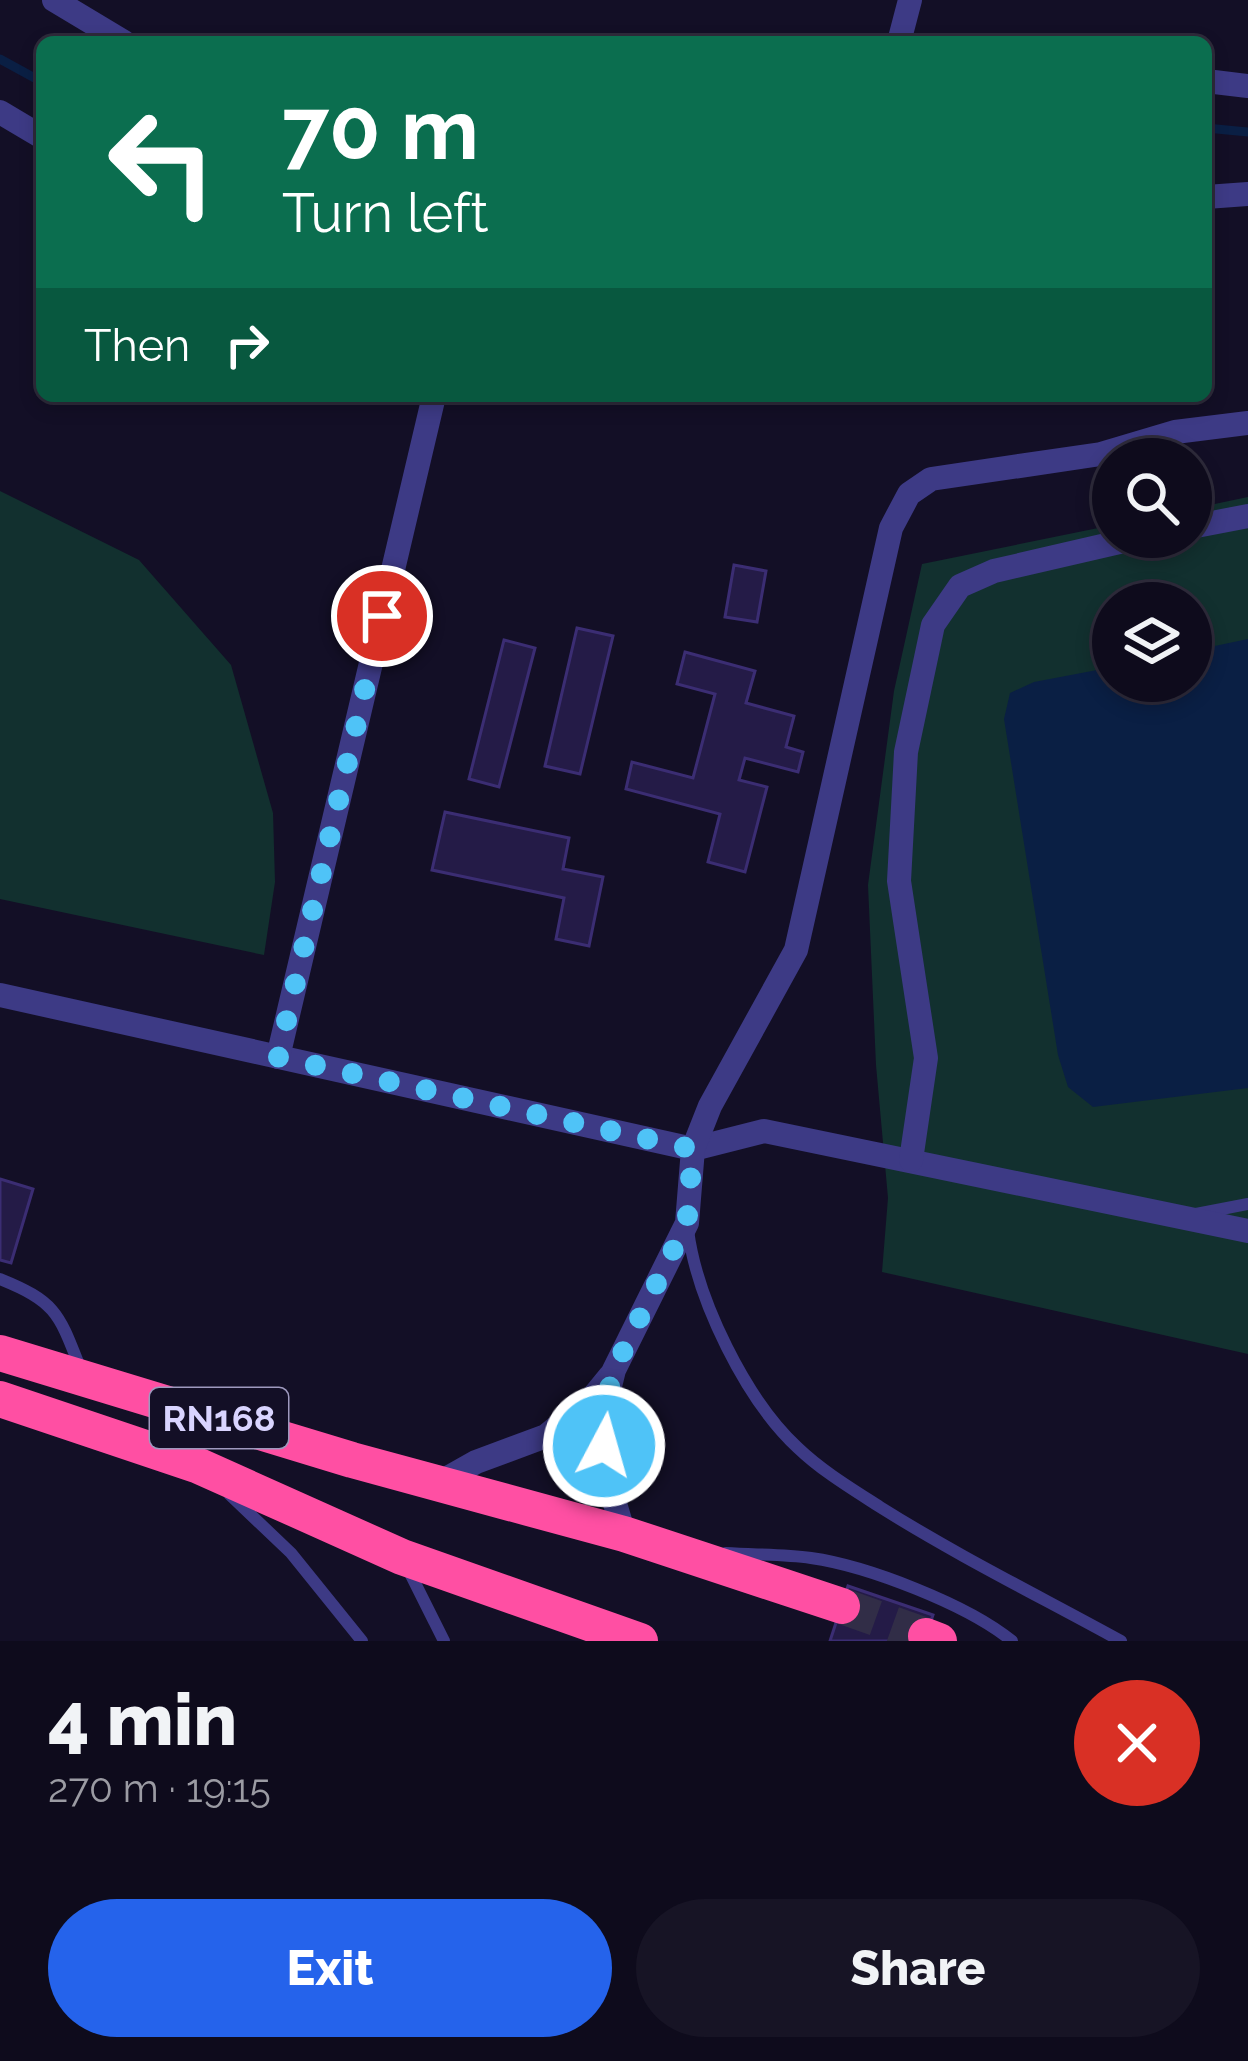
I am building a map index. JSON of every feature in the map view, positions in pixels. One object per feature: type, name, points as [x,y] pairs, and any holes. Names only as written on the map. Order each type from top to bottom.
[{"type":"highway","name":"RN168","points":[[0,1353],[437,1484],[624,1534],[842,1606]]},
{"type":"highway","name":"RN168","points":[[0,1399],[199,1466],[402,1557],[640,1641]]},
{"type":"street","points":[[55,0],[114,36]]},
{"type":"street","points":[[901,36],[910,0]]},
{"type":"street","points":[[1212,82],[1248,86]]},
{"type":"street","points":[[0,112],[36,133]]},
{"type":"street","points":[[1212,197],[1248,194]]},
{"type":"street","points":[[278,1057],[433,402]]},
{"type":"street","points":[[437,1484],[476,1462],[546,1436],[592,1398],[614,1370],[687,1222],[693,1149],[710,1106],[796,950],[891,528],[909,494],[931,479],[1101,454],[1175,432],[1248,423]]},
{"type":"street","points":[[1212,523],[1248,516]]},
{"type":"street","points":[[911,1160],[926,1058],[899,880],[906,752],[933,625],[960,586],[994,571],[1092,548]]},
{"type":"street","points":[[0,995],[693,1149],[764,1131],[1248,1231]]},
{"type":"street","points":[[614,1370],[602,1419],[606,1473],[624,1534]]},
{"type":"lane","points":[[1182,1217],[1248,1204]]},
{"type":"lane","points":[[687,1222],[691,1254],[707,1303],[767,1412],[797,1448],[912,1527],[1121,1641]]},
{"type":"lane","points":[[0,1279],[39,1295],[61,1319],[84,1376]]},
{"type":"lane","points":[[199,1466],[291,1553],[362,1641]]},
{"type":"lane","points":[[680,1551],[812,1558],[850,1567],[962,1609],[1012,1641]]},
{"type":"lane","points":[[402,1557],[444,1641]]},
{"type":"green space","points":[[0,491],[139,560],[231,665],[273,813],[275,882],[264,955],[0,899]]},
{"type":"green space","points":[[1248,497],[1248,1354],[882,1272],[888,1198],[868,885],[894,691],[922,564],[1092,529],[1092,558],[1212,558],[1212,505]]},
{"type":"water","points":[[1248,639],[1248,1088],[1093,1107],[1068,1087],[1058,1055],[1004,719],[1010,693],[1034,682],[1092,671],[1092,702],[1212,702],[1212,647]]},
{"type":"building","points":[[734,565],[766,571],[757,622],[725,617]]},
{"type":"building","points":[[577,628],[613,636],[580,774],[545,766]]},
{"type":"building","points":[[504,640],[535,648],[499,787],[469,779]]},
{"type":"building","points":[[685,652],[755,671],[746,703],[794,716],[786,747],[803,752],[798,772],[745,758],[739,780],[767,787],[745,872],[708,862],[720,814],[626,789],[632,762],[693,778],[715,694],[677,684]]},
{"type":"building","points":[[445,812],[569,838],[563,869],[603,877],[589,946],[556,939],[564,898],[432,870]]},
{"type":"building","points":[[0,1179],[33,1189],[11,1263],[0,1260]]},
{"type":"building","points":[[848,1586],[933,1615],[924,1641],[830,1641]]},
{"type":"waterway","points":[[0,59],[36,79]]},
{"type":"waterway","points":[[1212,129],[1248,132]]},
{"type":"tunnel","points":[[842,1606],[926,1636]]},
{"type":"route","points":[[382,616],[278,1057],[693,1149],[687,1222],[614,1370],[602,1419],[604,1446]]}]
